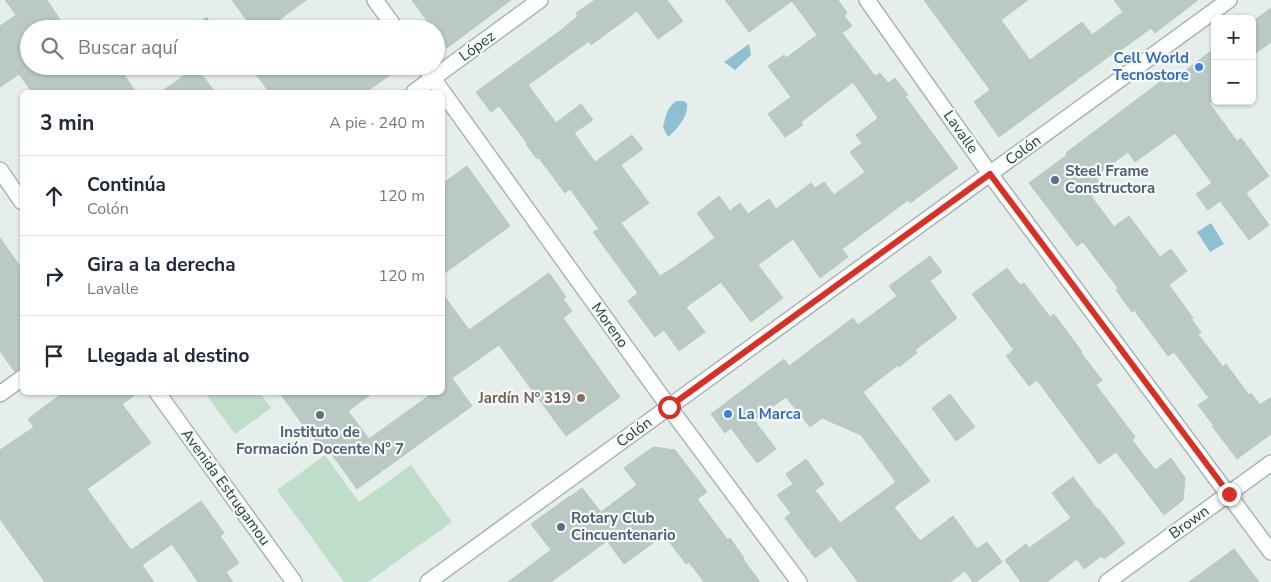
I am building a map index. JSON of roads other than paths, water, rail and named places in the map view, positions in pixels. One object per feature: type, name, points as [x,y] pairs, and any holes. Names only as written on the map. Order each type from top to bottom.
[{"type":"street","points":[[375,0],[389,20]]},
{"type":"street","name":"López","points":[[445,61],[540,0]]},
{"type":"street","name":"Lavalle","points":[[866,0],[990,174],[1271,552]]},
{"type":"street","name":"Colón","points":[[428,582],[1229,0]]},
{"type":"street","name":"López","points":[[415,90],[426,75]]},
{"type":"street","name":"Moreno","points":[[430,75],[441,90]]},
{"type":"street","name":"Moreno","points":[[445,96],[669,407],[799,582]]},
{"type":"street","points":[[0,170],[20,199]]},
{"type":"street","points":[[0,394],[20,379]]},
{"type":"street","name":"Avenida Estrugamou","points":[[159,395],[294,582]]},
{"type":"street","name":"Brown","points":[[1107,582],[1271,463]]},
{"type":"water","points":[[749,44],[751,55],[735,70],[724,62]]},
{"type":"water","points":[[677,101],[687,103],[686,113],[668,137],[663,127],[666,115]]},
{"type":"water","points":[[1211,223],[1224,244],[1210,252],[1197,232]]},
{"type":"place","name":"Cell World Tecnostore","points":[[1199,67]]},
{"type":"place","name":"Steel Frame Constructora","points":[[1055,180]]},
{"type":"place","name":"Jardín Nº 319","points":[[581,398]]},
{"type":"place","name":"La Marca","points":[[728,414]]},
{"type":"place","name":"Instituto de Formación Docente N° 7","points":[[320,415]]},
{"type":"place","name":"Rotary Club Cincuentenario","points":[[561,527]]}]
